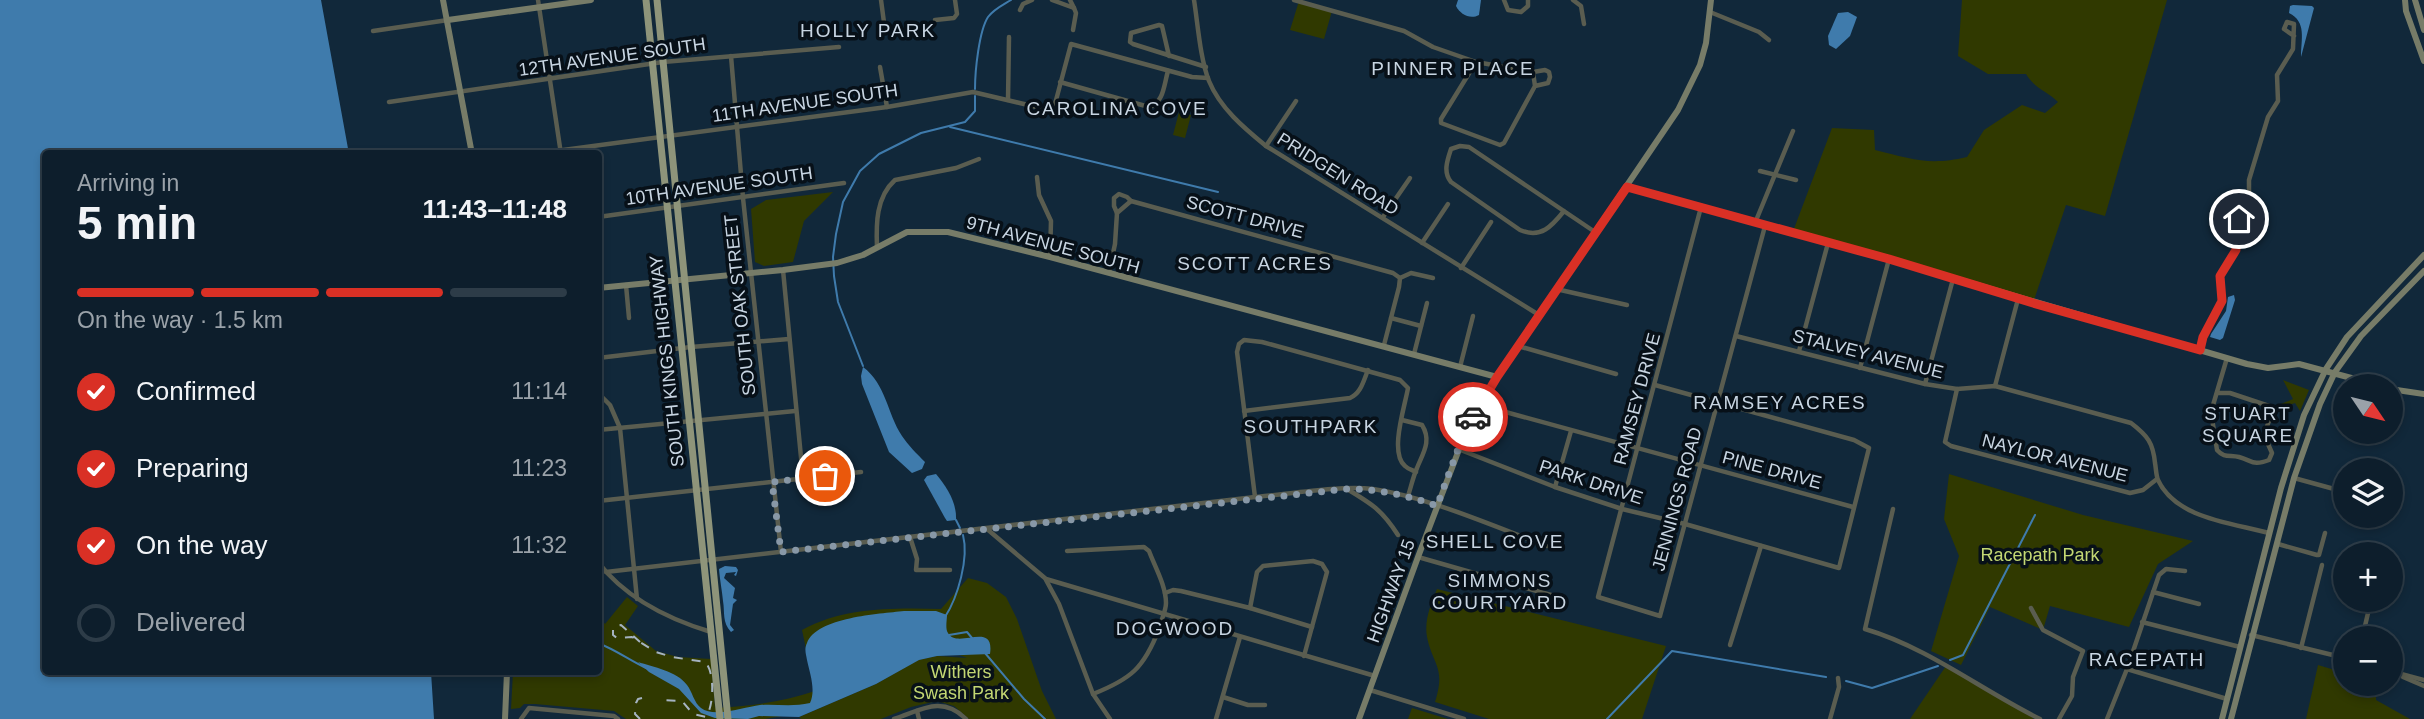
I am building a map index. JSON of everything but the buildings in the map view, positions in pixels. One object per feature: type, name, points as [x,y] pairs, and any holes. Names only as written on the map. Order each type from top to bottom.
[{"type":"main road","points":[[443,0],[471,150]]},
{"type":"main road","points":[[448,20],[538,4],[591,0]]},
{"type":"main road","name":"SOUTH KINGS HIGHWAY","points":[[646,0],[674,281],[701,491],[722,702],[720,719]]},
{"type":"main road","name":"SOUTH KINGS HIGHWAY","points":[[657,0],[691,347],[693,420]]},
{"type":"main road","name":"HIGHWAY 15","points":[[1359,719],[1458,449],[1497,377],[1678,110],[1695,77],[1706,43],[1712,0]]},
{"type":"main road","points":[[2405,0],[2406,11],[2424,61]]},
{"type":"main road","points":[[2415,0],[2424,30]]},
{"type":"main road","points":[[1627,187],[1889,259],[2018,299],[2227,358],[2267,368],[2299,364],[2342,374]]},
{"type":"main road","name":"9TH AVENUE SOUTH","points":[[602,288],[826,264],[863,256],[907,232],[948,232],[1497,377]]},
{"type":"main road","points":[[2221,719],[2293,443],[2304,415],[2326,369],[2360,321],[2424,255]]},
{"type":"main road","points":[[2231,719],[2294,478],[2335,372],[2361,336],[2424,271]]},
{"type":"main road","points":[[2403,390],[2424,394]]},
{"type":"main road","points":[[2293,443],[2300,444],[2303,449]]},
{"type":"main road","name":"SOUTH KINGS HIGHWAY","points":[[708,560],[712,632],[722,702],[728,719]]},
{"type":"main road","points":[[505,719],[507,675]]},
{"type":"street","points":[[881,0],[885,30]]},
{"type":"street","points":[[935,20],[954,18],[957,15],[955,0]]},
{"type":"street","points":[[1020,10],[1023,4],[1032,0]]},
{"type":"street","points":[[1052,0],[1074,8]]},
{"type":"street","points":[[1070,0],[1076,13],[1073,30]]},
{"type":"street","name":"PRIDGEN ROAD","points":[[1194,0],[1208,78],[1217,96],[1233,116],[1266,146],[1539,315]]},
{"type":"street","points":[[1294,0],[1404,31],[1433,47],[1476,62],[1533,72],[1545,70],[1550,77],[1548,83],[1535,86]]},
{"type":"street","points":[[1504,0],[1508,10],[1521,12],[1528,6],[1528,0]]},
{"type":"street","points":[[1573,0],[1581,6],[1584,24]]},
{"type":"street","points":[[538,4],[560,150]]},
{"type":"street","points":[[1710,12],[1759,32],[1769,40]]},
{"type":"street","points":[[373,31],[448,20]]},
{"type":"street","points":[[1169,56],[1162,26],[1131,33],[1130,42],[1169,56],[1206,67]]},
{"type":"street","points":[[2200,350],[2203,337],[2222,301],[2220,276],[2236,250],[2235,225],[2249,205],[2249,180],[2267,122],[2278,101],[2277,75],[2292,54],[2294,36]]},
{"type":"street","points":[[1008,100],[1009,37]]},
{"type":"street","points":[[1168,71],[1160,100],[1149,107],[1060,82],[1071,44],[1168,71],[1192,78],[1208,78]]},
{"type":"street","name":"12TH AVENUE SOUTH","points":[[389,102],[663,62],[839,47]]},
{"type":"street","name":"SOUTH OAK STREET","points":[[731,56],[750,273],[781,552]]},
{"type":"street","points":[[1476,62],[1441,123],[1500,145],[1504,143],[1535,86],[1533,72]]},
{"type":"street","points":[[880,67],[887,107]]},
{"type":"street","name":"11TH AVENUE SOUTH","points":[[572,150],[738,125],[887,107],[973,92],[1045,109],[1055,104],[1060,82]]},
{"type":"street","points":[[1266,146],[1296,101]]},
{"type":"street","points":[[1754,223],[1793,131]]},
{"type":"street","points":[[1564,211],[1548,229],[1533,234],[1520,230],[1451,182],[1446,176],[1451,149],[1469,147],[1564,211],[1595,232]]},
{"type":"street","points":[[877,247],[878,210],[888,187],[895,180],[956,168],[979,159]]},
{"type":"street","points":[[1760,170],[1796,180]]},
{"type":"street","points":[[1037,177],[1039,195],[1051,221],[1050,257]]},
{"type":"street","points":[[1383,217],[1409,178]]},
{"type":"street","name":"10TH AVENUE SOUTH","points":[[602,216],[844,183]]},
{"type":"street","points":[[1109,273],[1117,214],[1114,198],[1119,194],[1131,201],[1117,214]]},
{"type":"street","name":"SCOTT DRIVE","points":[[1131,201],[1393,273],[1400,278]]},
{"type":"street","points":[[1422,243],[1448,204]]},
{"type":"street","name":"RAMSEY DRIVE","points":[[1660,616],[1598,597],[1701,207]]},
{"type":"street","points":[[1461,268],[1490,222]]},
{"type":"street","name":"JENNINGS ROAD","points":[[1660,616],[1765,226]]},
{"type":"street","points":[[1799,351],[1828,243]]},
{"type":"street","points":[[1860,368],[1889,259]]},
{"type":"street","points":[[783,270],[803,478]]},
{"type":"street","points":[[1384,345],[1400,278],[1412,273],[1433,278]]},
{"type":"street","points":[[1925,384],[1953,279]]},
{"type":"street","points":[[626,285],[629,318]]},
{"type":"street","points":[[1556,289],[1627,305]]},
{"type":"street","points":[[1995,386],[2018,299]]},
{"type":"street","points":[[1414,354],[1427,303]]},
{"type":"street","points":[[1460,367],[1473,316]]},
{"type":"street","points":[[1391,318],[1421,326]]},
{"type":"street","name":"STALVEY AVENUE","points":[[1735,337],[1925,384],[1957,389],[1995,386],[2131,423],[2147,435],[2153,445],[2157,479]]},
{"type":"street","points":[[602,358],[789,339]]},
{"type":"street","points":[[1255,498],[1237,352],[1239,344],[1244,340],[1262,342],[1400,380],[1408,388],[1398,434],[1400,455],[1405,466],[1416,471]]},
{"type":"street","points":[[1518,346],[1616,374]]},
{"type":"street","points":[[2218,393],[2230,393],[2269,406],[2271,415],[2264,435],[2272,453],[2269,460],[2252,463],[2241,458],[2225,457],[2217,450],[2211,412],[2227,358]]},
{"type":"street","points":[[1244,411],[1350,398],[1361,388],[1368,370]]},
{"type":"street","points":[[1655,385],[1853,440],[1869,448],[1853,506]]},
{"type":"street","name":"NAYLOR AVENUE","points":[[1957,389],[1945,442],[1951,446],[2130,493],[2143,490],[2157,479]]},
{"type":"street","points":[[602,397],[610,405],[620,428],[637,599]]},
{"type":"street","name":"PINE DRIVE","points":[[1480,405],[1853,506]]},
{"type":"street","points":[[602,430],[795,411]]},
{"type":"street","points":[[1402,420],[1422,425],[1427,438],[1408,496]]},
{"type":"street","points":[[1555,487],[1571,431]]},
{"type":"street","name":"PARK DRIVE","points":[[1458,449],[1555,487],[1622,509],[1839,568],[1853,506]]},
{"type":"street","points":[[602,501],[861,472]]},
{"type":"street","points":[[2294,478],[2333,489]]},
{"type":"street","points":[[2157,479],[2171,497],[2192,512],[2269,533]]},
{"type":"street","points":[[1346,489],[1380,511],[1398,535]]},
{"type":"street","points":[[606,572],[1346,489],[1371,489],[1408,496],[1547,546]]},
{"type":"street","points":[[1893,509],[1866,629],[1930,655],[2040,719]]},
{"type":"street","points":[[986,528],[1046,579],[1059,604],[1093,694],[1110,719]]},
{"type":"street","points":[[2278,544],[2319,555],[2325,533]]},
{"type":"street","points":[[910,537],[917,559],[916,570],[950,570]]},
{"type":"street","points":[[1730,645],[1761,546]]},
{"type":"street","points":[[1067,551],[1144,547],[1149,551],[1165,593],[1164,613],[1150,652],[1141,666],[1114,685],[1093,694]]},
{"type":"street","points":[[1418,557],[1550,595]]},
{"type":"street","points":[[1251,608],[1257,572],[1263,566],[1318,561],[1327,572],[1304,656]]},
{"type":"street","points":[[2301,648],[2322,565]]},
{"type":"street","points":[[602,567],[637,599],[657,612],[712,632]]},
{"type":"street","points":[[2107,719],[2159,575],[2164,570],[2185,571]]},
{"type":"street","points":[[1046,579],[1375,676]]},
{"type":"street","points":[[1165,593],[1181,591],[1251,608],[1312,627]]},
{"type":"street","points":[[2153,592],[2199,604]]},
{"type":"street","points":[[2031,608],[2043,630],[2084,651],[2073,677],[2071,696],[2059,719]]},
{"type":"street","points":[[2142,622],[2240,648]]},
{"type":"street","points":[[2244,632],[2333,655]]},
{"type":"street","points":[[1216,719],[1240,637]]},
{"type":"street","points":[[2127,669],[2227,699]]},
{"type":"street","points":[[2403,675],[2424,680]]},
{"type":"street","points":[[2403,677],[2424,686]]},
{"type":"street","points":[[1830,719],[1839,687],[1838,678]]},
{"type":"street","points":[[1370,690],[1464,719]]},
{"type":"street","points":[[1223,697],[1248,705],[1265,705]]},
{"type":"street","points":[[894,719],[938,705],[955,709],[966,719]]},
{"type":"street","points":[[521,719],[528,708],[614,716],[618,719]]},
{"type":"street","points":[[917,711],[919,719]]},
{"type":"green space","points":[[1962,0],[2167,0],[2105,216],[2066,205],[2033,303],[1792,234],[1832,128],[1874,130],[1875,150],[1921,160],[1954,160],[1967,157],[1984,130],[2022,105],[2045,113],[2058,102],[2033,83],[2026,74],[1988,74],[1958,56]]},
{"type":"green space","points":[[1299,1],[1332,11],[1324,39],[1290,30]]},
{"type":"green space","points":[[1179,112],[1191,115],[1185,138],[1173,135]]},
{"type":"green space","points":[[833,192],[804,221],[793,262],[764,266],[755,262],[751,209],[766,200]]},
{"type":"green space","name":"STUART SQUARE","points":[[2283,380],[2309,390],[2300,411],[2295,403],[2275,410],[2274,407],[2293,399]]},
{"type":"green space","name":"Racepath Park","points":[[1949,474],[2083,515],[2193,541],[2158,564],[2129,627],[2050,606],[2043,630],[1990,607],[1961,665],[1931,651],[1959,556],[1944,519]]},
{"type":"green space","name":"Withers Swash Park","points":[[968,578],[987,583],[1006,597],[1017,619],[1042,691],[1056,719],[969,719],[954,706],[937,701],[911,707],[881,719],[799,717],[876,684],[918,660],[937,656],[967,658],[952,652],[907,662],[788,715],[765,719],[626,719],[614,711],[535,704],[524,704],[520,708],[511,709],[513,675],[602,675],[602,620],[605,624],[627,597],[638,606],[625,625],[656,651],[678,657],[711,659],[715,708],[766,703],[815,691],[802,630],[818,622],[870,610],[941,609]]},
{"type":"green space","points":[[1437,589],[1666,646],[1642,719],[1489,719],[1435,702],[1439,674],[1427,637],[1426,624]]},
{"type":"green space","points":[[2318,665],[2333,669],[2333,696],[2376,696],[2376,700],[2410,719],[2306,719]]},
{"type":"green space","points":[[1946,666],[2034,716],[2033,719],[1910,719]]},
{"type":"green space","points":[[1412,708],[1448,719],[1408,719]]},
{"type":"water","points":[[0,0],[321,0],[348,150],[42,150],[42,675],[431,675],[434,719],[0,719]]},
{"type":"water","points":[[1458,0],[1481,0],[1479,15],[1472,17],[1463,14],[1456,6]]},
{"type":"water","points":[[2290,6],[2314,8],[2301,57],[2301,26],[2289,13]]},
{"type":"water","points":[[1848,12],[1857,17],[1850,36],[1836,49],[1829,45],[1828,36],[1838,13]]},
{"type":"water","points":[[2234,295],[2235,300],[2223,338],[2220,340],[2210,337],[2226,311],[2228,297]]},
{"type":"water","points":[[863,367],[877,382],[902,436],[925,462],[922,469],[912,473],[889,452],[862,384]]},
{"type":"water","points":[[936,474],[951,496],[956,520],[947,521],[924,480],[927,476]]},
{"type":"water","points":[[725,566],[736,567],[738,570],[736,576],[736,572],[726,573],[724,578],[735,588],[733,598],[737,600],[733,604],[730,625],[734,630],[731,632],[725,621],[719,569]]},
{"type":"water","points":[[904,611],[936,611],[947,615],[947,631],[953,637],[987,639],[990,654],[937,656],[919,660],[876,684],[799,717],[759,716],[748,719],[715,718],[701,713],[679,689],[649,672],[638,662],[664,670],[683,680],[699,706],[707,711],[810,703],[812,687],[805,649],[813,634],[823,627],[850,618]]},
{"type":"waterway","points":[[975,89],[978,52],[985,23],[993,12],[1011,0]]},
{"type":"waterway","points":[[863,366],[838,302],[834,276],[833,257],[843,202],[860,171],[879,154],[921,133],[965,122],[975,111],[975,96]]},
{"type":"waterway","points":[[950,127],[1218,192]]},
{"type":"waterway","points":[[1950,660],[1963,655],[2035,515]]},
{"type":"waterway","points":[[956,520],[960,528]]},
{"type":"waterway","points":[[945,617],[961,577],[965,555],[963,535]]},
{"type":"waterway","points":[[949,635],[967,632],[972,638]]},
{"type":"waterway","points":[[602,645],[646,668]]},
{"type":"waterway","points":[[1607,719],[1672,651],[1826,677]]},
{"type":"waterway","points":[[985,653],[1045,719]]},
{"type":"waterway","points":[[1846,681],[1872,688],[1938,666]]},
{"type":"railway","points":[[640,642],[621,625],[613,628],[613,635],[617,638],[632,637],[656,652],[705,662],[708,666],[712,680],[712,697],[706,717],[693,714],[682,701],[660,700]]},
{"type":"railway","points":[[640,719],[635,714],[636,703],[642,698]]},
{"type":"way so far","points":[[825,476],[772,482],[781,552],[1346,489],[1371,489],[1408,496],[1437,506],[1473,417]]},
{"type":"district","name":"HOLLY PARK","points":[[868,30]]},
{"type":"district","name":"PINNER PLACE","points":[[1453,68]]},
{"type":"district","name":"CAROLINA COVE","points":[[1117,108]]},
{"type":"district","name":"SCOTT ACRES","points":[[1255,263]]},
{"type":"district","name":"RAMSEY ACRES","points":[[1780,402]]},
{"type":"district","name":"STUART SQUARE","points":[[2248,424]]},
{"type":"district","name":"SOUTHPARK","points":[[1311,426]]},
{"type":"district","name":"SHELL COVE","points":[[1495,541]]},
{"type":"district","name":"SIMMONS COURTYARD","points":[[1500,591]]},
{"type":"district","name":"DOGWOOD","points":[[1175,628]]},
{"type":"district","name":"RACEPATH","points":[[2147,659]]},
{"type":"route","points":[[1473,417],[1497,377],[1627,187],[1889,259],[2200,350],[2207,328],[2222,301],[2220,276],[2236,250],[2234,229],[2239,219]]}]
